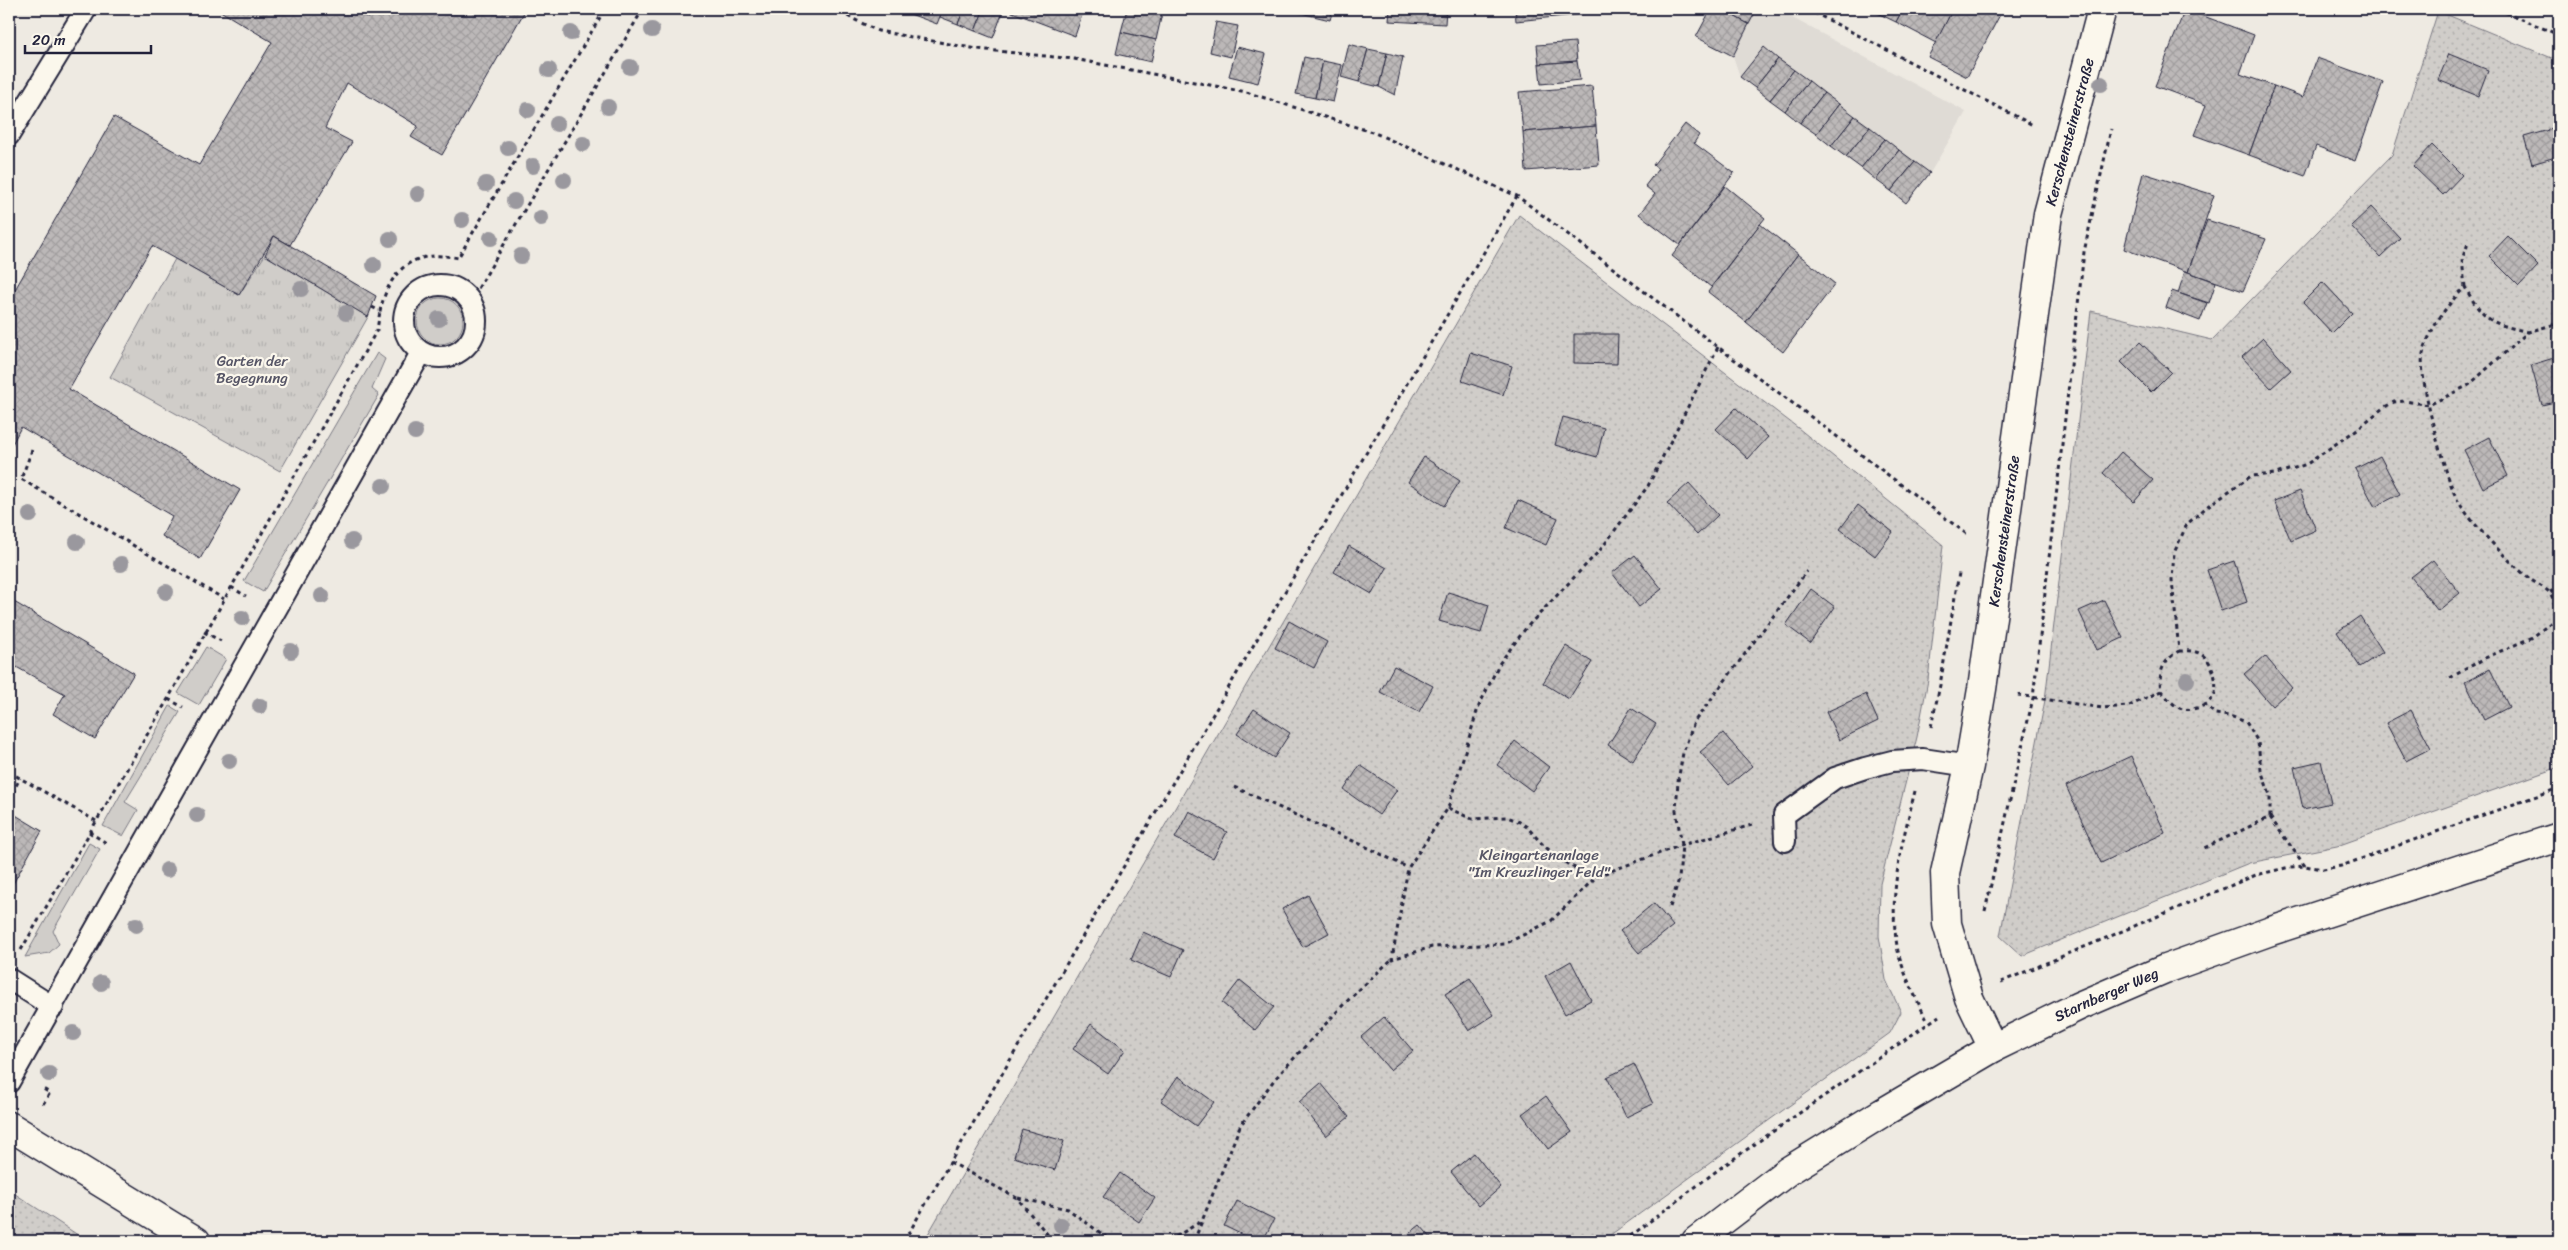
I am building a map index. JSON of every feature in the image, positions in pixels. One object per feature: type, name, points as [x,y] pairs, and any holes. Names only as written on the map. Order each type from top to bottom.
[{"type":"street","name":"Kerschensteinerstraße","points":[[1992,1048],[1969,998],[1947,924],[1945,873],[1982,689],[2048,214],[2102,9]]},
{"type":"street","name":"Starnberger Weg","points":[[1696,1241],[1788,1171],[1992,1048],[2079,1006],[2165,969],[2271,931],[2559,837]]},
{"type":"street","points":[[9,1126],[196,1241]]},
{"type":"lane","points":[[9,135],[86,9]]},
{"type":"lane","points":[[442,285],[463,293],[470,302],[476,313],[473,337],[466,347],[457,354],[445,357],[432,357],[421,353],[412,345],[406,334],[406,310],[411,300],[420,291],[430,286],[442,285]]},
{"type":"lane","points":[[9,1082],[421,353]]},
{"type":"lane","points":[[1785,841],[1784,815],[1835,778],[1892,761],[1924,759],[1968,766]]},
{"type":"lane","points":[[9,979],[53,1007]]},
{"type":"path","points":[[18,955],[377,330],[383,296],[392,280],[404,266],[423,257],[441,255],[458,258],[605,9]]},
{"type":"path","points":[[470,302],[643,9]]},
{"type":"path","points":[[833,9],[878,32],[977,49],[1074,59],[1246,92],[1375,133],[1517,196],[1965,534],[2002,541]]},
{"type":"path","points":[[1807,9],[2033,126]]},
{"type":"path","points":[[2498,9],[2559,35]]},
{"type":"path","points":[[1984,915],[2033,698],[2084,252],[2111,128]]},
{"type":"path","points":[[904,1241],[1517,196]]},
{"type":"path","points":[[2469,241],[2462,259],[2465,287],[2476,308],[2488,320],[2528,332]]},
{"type":"path","points":[[2450,678],[2485,658],[2534,636],[2558,617],[2550,592],[2530,580],[2491,541],[2458,501],[2441,453],[2422,378],[2422,356],[2433,328],[2455,296],[2465,287]]},
{"type":"path","points":[[372,307],[380,311]]},
{"type":"path","points":[[2179,651],[2172,580],[2174,553],[2187,524],[2225,493],[2251,476],[2276,474],[2307,464],[2394,402],[2405,401],[2429,405],[2469,385],[2528,332],[2559,323]]},
{"type":"path","points":[[1392,959],[1408,868],[1448,808],[1478,708],[1499,664],[1526,628],[1601,549],[1648,486],[1718,347]]},
{"type":"path","points":[[32,450],[21,479],[224,599]]},
{"type":"path","points":[[1964,544],[1967,525]]},
{"type":"path","points":[[1670,907],[1679,879],[1682,845],[1676,811],[1678,782],[1683,754],[1694,722],[1807,571]]},
{"type":"path","points":[[1928,1022],[1901,959],[1896,916],[1895,876],[1940,685],[1959,572]]},
{"type":"path","points":[[2550,592],[2559,587]]},
{"type":"path","points":[[2179,651],[2196,652],[2205,658],[2212,668],[2216,679],[2215,694],[2205,706],[2193,711],[2181,710],[2172,704],[2160,691],[2158,678],[2163,664],[2179,651]]},
{"type":"path","points":[[1982,689],[2102,708],[2129,706],[2160,691]]},
{"type":"path","points":[[2205,706],[2215,714],[2230,716],[2246,722],[2258,742],[2261,770],[2270,795],[2270,818],[2305,866]]},
{"type":"path","points":[[9,772],[96,821]]},
{"type":"path","points":[[9,800],[20,778]]},
{"type":"path","points":[[1234,787],[1371,849],[1408,868]]},
{"type":"path","points":[[1448,808],[1472,819],[1507,817],[1518,821],[1527,827],[1544,846],[1570,866],[1597,876]]},
{"type":"path","points":[[1194,1241],[1240,1126],[1274,1080],[1344,1004],[1392,959],[1432,947],[1505,944],[1551,921],[1597,876],[1682,845],[1784,815]]},
{"type":"path","points":[[2202,849],[2270,818]]},
{"type":"path","points":[[1999,973],[2003,981]]},
{"type":"path","points":[[950,1162],[1017,1198],[1068,1209],[1106,1237],[1121,1241]]},
{"type":"path","points":[[1017,1198],[1053,1241]]},
{"type":"path","points":[[1169,1241],[1202,1221]]},
{"type":"path","points":[[1078,1241],[1106,1237]]},
{"type":"shaded area","points":[[1711,9],[1776,9],[1966,112],[1930,173],[1906,203],[1740,77],[1733,56],[1696,37]]},
{"type":"green space","points":[[2438,11],[2559,61],[2559,767],[2337,846],[2249,863],[2022,956],[2000,936],[2045,700],[2091,311],[2212,340],[2392,155]]},
{"type":"green space","name":"Kleingartenanlage \"Im Kreuzlinger Feld\"","points":[[1519,215],[1798,428],[1943,545],[1928,680],[1917,737],[1880,884],[1879,936],[1886,980],[1901,1012],[1890,1033],[1602,1241],[924,1241]]},
{"type":"green space","name":"Garten der Begegnung","points":[[265,255],[368,317],[280,471],[110,377],[175,259],[239,295]]},
{"type":"green space","points":[[435,298],[445,298],[459,308],[463,321],[459,334],[453,340],[445,344],[435,344],[421,334],[417,326],[417,316],[427,302]]},
{"type":"green space","points":[[377,353],[385,359],[372,389],[379,395],[263,592],[244,581]]},
{"type":"green space","points":[[206,647],[226,659],[199,705],[178,693]]},
{"type":"green space","points":[[170,706],[180,712],[125,802],[138,810],[123,836],[103,826]]},
{"type":"green space","points":[[89,843],[100,849],[53,931],[59,944],[49,953],[25,957]]},
{"type":"green space","points":[[9,1190],[87,1241],[9,1241]]},
{"type":"building","points":[[217,9],[351,9],[368,18],[377,9],[526,9],[442,155],[411,137],[418,126],[347,83],[325,128],[352,142],[290,245],[274,236],[239,295],[152,246],[69,389],[240,490],[200,559],[162,536],[172,516],[21,427],[9,450],[9,300],[114,117],[199,165],[272,42]]},
{"type":"building","points":[[905,9],[943,9],[937,24],[902,11]]},
{"type":"building","points":[[943,9],[964,9],[958,24],[940,17]]},
{"type":"building","points":[[964,9],[984,9],[975,31],[958,24]]},
{"type":"building","points":[[984,9],[1004,9],[993,38],[975,31]]},
{"type":"building","points":[[1004,9],[1084,9],[1075,36]]},
{"type":"building","points":[[1127,9],[1163,9],[1156,40],[1121,32]]},
{"type":"building","points":[[1284,9],[1333,9],[1330,20]]},
{"type":"building","points":[[1390,9],[1446,9],[1445,24],[1389,21]]},
{"type":"building","points":[[1515,9],[1584,9],[1585,14],[1516,21]]},
{"type":"building","points":[[1711,9],[1720,9],[1749,24],[1733,56],[1696,37]]},
{"type":"building","points":[[1720,9],[1757,9],[1749,24]]},
{"type":"building","points":[[1869,9],[1903,9],[1896,22]]},
{"type":"building","points":[[1903,9],[1953,9],[1936,43],[1896,22]]},
{"type":"building","points":[[1953,9],[2003,9],[1967,77],[1928,57]]},
{"type":"building","points":[[2185,9],[2254,35],[2240,74],[2274,86],[2249,155],[2194,135],[2206,105],[2155,86]]},
{"type":"building","points":[[1216,22],[1238,26],[1231,57],[1210,52]]},
{"type":"building","points":[[1121,32],[1156,40],[1151,62],[1116,54]]},
{"type":"building","points":[[1575,42],[1577,61],[1539,64],[1537,45]]},
{"type":"building","points":[[1349,44],[1368,49],[1359,82],[1341,77]]},
{"type":"building","points":[[1237,47],[1266,54],[1258,83],[1229,76]]},
{"type":"building","points":[[1764,47],[1778,59],[1755,88],[1740,77]]},
{"type":"building","points":[[1368,49],[1387,53],[1379,87],[1359,82]]},
{"type":"building","points":[[1387,53],[1403,57],[1395,95],[1379,87]]},
{"type":"building","points":[[2449,54],[2488,70],[2478,96],[2438,80]]},
{"type":"building","points":[[1304,57],[1323,61],[1315,98],[1296,94]]},
{"type":"building","points":[[2317,58],[2383,82],[2355,161],[2316,146],[2305,176],[2249,155],[2274,86],[2303,97]]},
{"type":"building","points":[[1778,59],[1794,70],[1770,100],[1755,88]]},
{"type":"building","points":[[1323,61],[1342,65],[1333,102],[1315,98]]},
{"type":"building","points":[[1577,61],[1580,80],[1541,84],[1539,64]]},
{"type":"building","points":[[1794,70],[1809,81],[1785,111],[1770,100]]},
{"type":"building","points":[[1809,81],[1824,93],[1800,123],[1785,111]]},
{"type":"building","points":[[1592,86],[1596,126],[1523,132],[1519,92]]},
{"type":"building","points":[[1824,93],[1839,104],[1816,134],[1800,123]]},
{"type":"building","points":[[1839,104],[1855,116],[1831,146],[1816,134]]},
{"type":"building","points":[[1855,116],[1870,127],[1846,157],[1831,146]]},
{"type":"building","points":[[1685,124],[1699,135],[1694,143],[1734,173],[1680,245],[1639,214],[1655,194],[1645,186],[1658,169],[1653,165]]},
{"type":"building","points":[[1596,126],[1599,165],[1526,171],[1523,132]]},
{"type":"building","points":[[1870,127],[1885,139],[1861,168],[1846,157]]},
{"type":"building","points":[[2559,127],[2559,156],[2532,164],[2524,137]]},
{"type":"building","points":[[1885,139],[1899,150],[1876,180],[1861,168]]},
{"type":"building","points":[[2432,145],[2462,175],[2443,195],[2413,166]]},
{"type":"building","points":[[1899,150],[1915,162],[1891,191],[1876,180]]},
{"type":"building","points":[[1915,162],[1930,173],[1906,203],[1891,191]]},
{"type":"building","points":[[2143,173],[2214,195],[2188,272],[2124,249]]},
{"type":"building","points":[[1725,186],[1765,218],[1711,287],[1672,256]]},
{"type":"building","points":[[2371,207],[2400,238],[2380,257],[2351,226]]},
{"type":"building","points":[[2207,220],[2266,239],[2243,291],[2188,272]]},
{"type":"building","points":[[1760,224],[1798,254],[1746,322],[1708,292]]},
{"type":"building","points":[[274,236],[376,296],[368,317],[265,255]]},
{"type":"building","points":[[2508,236],[2538,266],[2519,286],[2489,256]]},
{"type":"building","points":[[1798,254],[1835,284],[1783,352],[1746,322]]},
{"type":"building","points":[[2185,271],[2216,282],[2209,303],[2178,293]]},
{"type":"building","points":[[2323,282],[2352,313],[2332,333],[2303,302]]},
{"type":"building","points":[[2172,291],[2207,303],[2200,321],[2166,308]]},
{"type":"building","points":[[1574,334],[1618,334],[1617,364],[1574,363]]},
{"type":"building","points":[[2263,338],[2291,370],[2271,388],[2242,357]]},
{"type":"building","points":[[2140,342],[2171,372],[2151,392],[2121,362]]},
{"type":"building","points":[[1471,353],[1512,366],[1503,395],[1462,381]]},
{"type":"building","points":[[2557,357],[2559,401],[2542,405],[2531,365]]},
{"type":"building","points":[[1736,408],[1768,437],[1748,459],[1716,429]]},
{"type":"building","points":[[1563,417],[1604,428],[1597,457],[1555,445]]},
{"type":"building","points":[[2489,437],[2508,476],[2483,488],[2464,450]]},
{"type":"building","points":[[2121,452],[2153,480],[2134,502],[2103,473]]},
{"type":"building","points":[[2380,456],[2400,494],[2375,507],[2355,469]]},
{"type":"building","points":[[1424,457],[1460,481],[1444,506],[1408,482]]},
{"type":"building","points":[[1689,483],[1718,515],[1697,535],[1667,503]]},
{"type":"building","points":[[2300,491],[2316,530],[2291,541],[2274,501]]},
{"type":"building","points":[[1518,500],[1558,518],[1546,545],[1506,528]]},
{"type":"building","points":[[1858,505],[1893,532],[1875,556],[1840,529]]},
{"type":"building","points":[[1349,546],[1387,568],[1372,594],[1334,572]]},
{"type":"building","points":[[1635,555],[1662,589],[1639,607],[1612,573]]},
{"type":"building","points":[[2433,560],[2460,593],[2438,611],[2411,577]]},
{"type":"building","points":[[2234,561],[2247,602],[2221,611],[2207,570]]},
{"type":"building","points":[[1811,589],[1835,607],[1810,643],[1786,625]]},
{"type":"building","points":[[1448,592],[1489,605],[1481,633],[1439,621]]},
{"type":"building","points":[[9,599],[134,673],[95,739],[53,714],[65,694],[9,663]]},
{"type":"building","points":[[2104,600],[2123,638],[2097,650],[2079,611]]},
{"type":"building","points":[[2360,616],[2383,652],[2360,667],[2337,632]]},
{"type":"building","points":[[1289,621],[1327,642],[1314,668],[1275,648]]},
{"type":"building","points":[[1566,646],[1592,662],[1569,699],[1543,683]]},
{"type":"building","points":[[2559,650],[2559,664],[2555,652]]},
{"type":"building","points":[[2265,656],[2292,688],[2272,706],[2244,674]]},
{"type":"building","points":[[1394,666],[1433,686],[1419,712],[1380,692]]},
{"type":"building","points":[[2490,669],[2509,707],[2484,720],[2465,682]]},
{"type":"building","points":[[1866,694],[1878,721],[1839,740],[1826,712]]},
{"type":"building","points":[[1631,708],[1656,724],[1633,761],[1608,745]]},
{"type":"building","points":[[1254,709],[1290,733],[1274,758],[1237,734]]},
{"type":"building","points":[[2411,710],[2431,748],[2406,761],[2386,723]]},
{"type":"building","points":[[1723,733],[1752,766],[1729,785],[1700,752]]},
{"type":"building","points":[[1515,741],[1549,767],[1532,791],[1497,765]]},
{"type":"building","points":[[2131,756],[2165,833],[2101,863],[2066,786]]},
{"type":"building","points":[[2321,761],[2331,803],[2303,809],[2294,767]]},
{"type":"building","points":[[1360,765],[1397,790],[1379,815],[1344,790]]},
{"type":"building","points":[[9,811],[42,831],[9,891]]},
{"type":"building","points":[[1189,811],[1227,832],[1213,858],[1175,838]]},
{"type":"building","points":[[1308,895],[1329,933],[1303,947],[1282,909]]},
{"type":"building","points":[[1654,903],[1673,926],[1639,953],[1620,931]]},
{"type":"building","points":[[1143,932],[1183,950],[1171,977],[1131,960]]},
{"type":"building","points":[[1571,961],[1591,1000],[1565,1014],[1545,976]]},
{"type":"building","points":[[1470,978],[1494,1015],[1469,1031],[1445,994]]},
{"type":"building","points":[[1240,980],[1274,1007],[1255,1030],[1222,1003]]},
{"type":"building","points":[[1384,1017],[1413,1051],[1390,1070],[1361,1037]]},
{"type":"building","points":[[1091,1024],[1125,1050],[1108,1074],[1073,1049]]},
{"type":"building","points":[[1634,1064],[1653,1104],[1626,1117],[1607,1077]]},
{"type":"building","points":[[1178,1076],[1214,1102],[1196,1126],[1161,1101]]},
{"type":"building","points":[[1321,1083],[1349,1117],[1326,1136],[1299,1102]]},
{"type":"building","points":[[1546,1096],[1572,1132],[1548,1149],[1522,1114]]},
{"type":"building","points":[[1022,1129],[1064,1141],[1055,1170],[1014,1157]]},
{"type":"building","points":[[1474,1153],[1501,1187],[1479,1206],[1451,1172]]},
{"type":"building","points":[[1120,1173],[1155,1198],[1139,1222],[1103,1197]]},
{"type":"building","points":[[1237,1201],[1274,1219],[1263,1241],[1255,1241],[1224,1226]]},
{"type":"building","points":[[1420,1225],[1434,1241],[1400,1241]]}]
